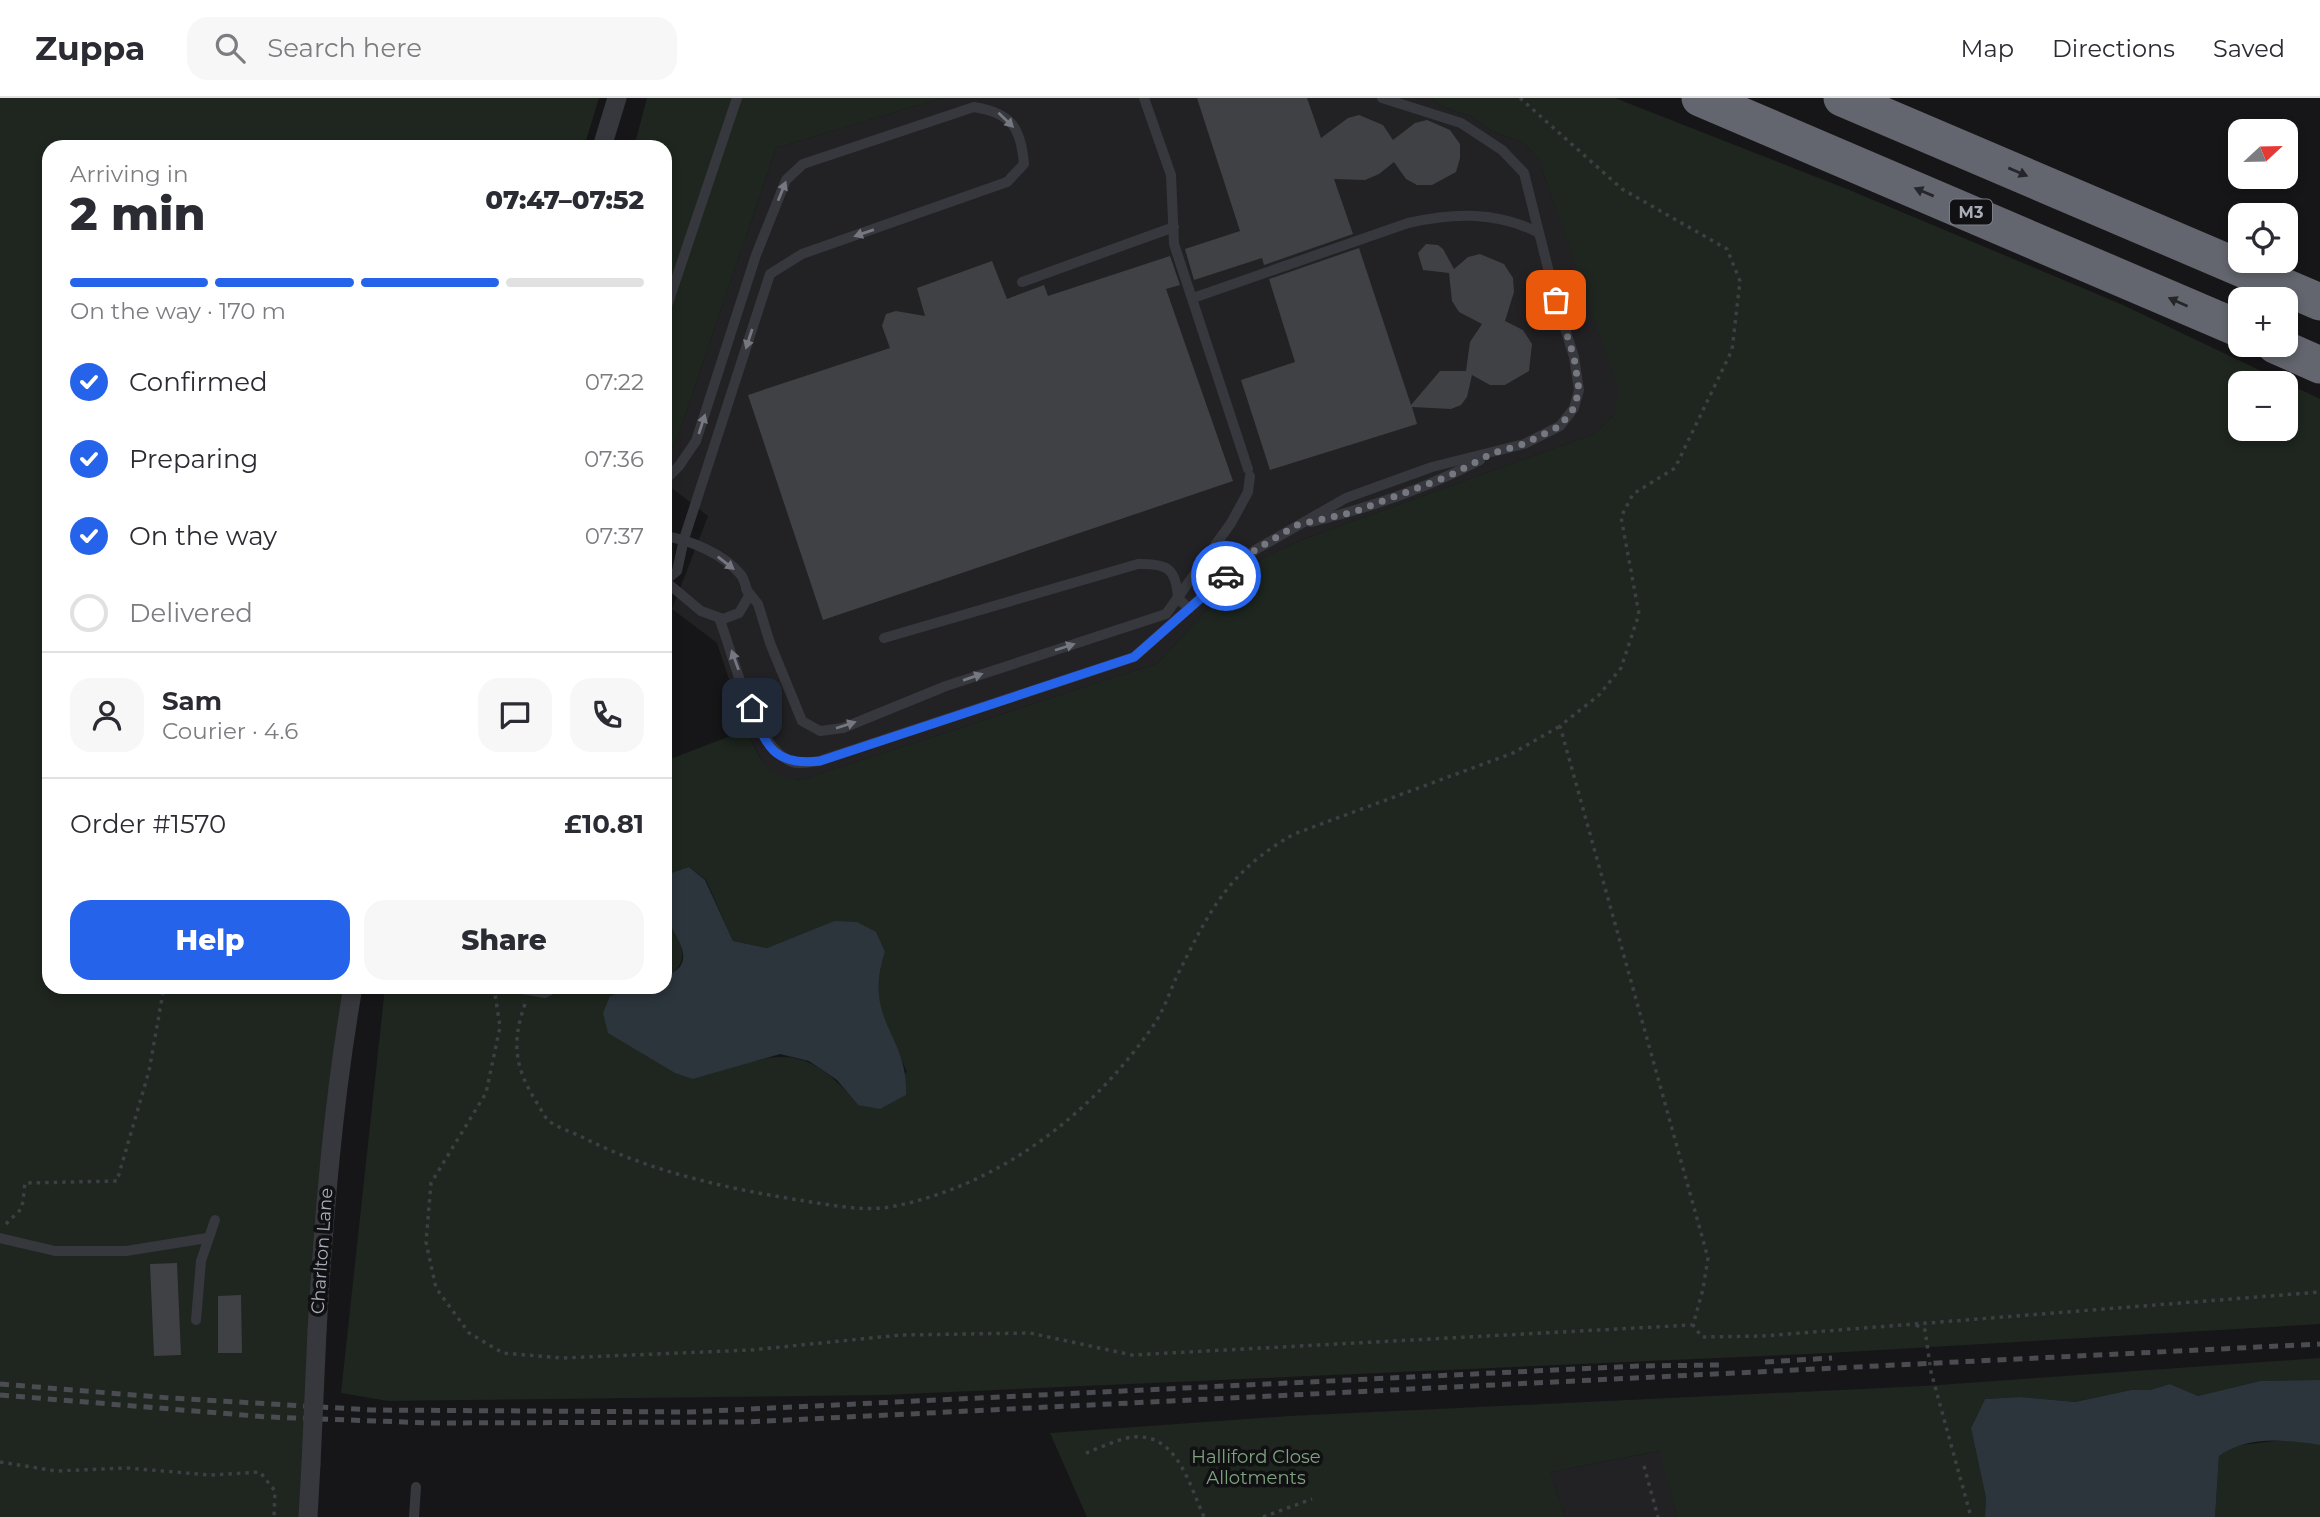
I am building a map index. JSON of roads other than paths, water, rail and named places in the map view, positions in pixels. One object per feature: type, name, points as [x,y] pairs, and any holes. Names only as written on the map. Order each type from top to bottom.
[{"type":"highway","name":"M3","points":[[1700,98],[2228,324]]},
{"type":"highway","points":[[1842,98],[2320,302]]},
{"type":"highway","points":[[2298,355],[2320,365]]},
{"type":"street","points":[[604,140],[617,98]]},
{"type":"street","name":"Charlton Lane","points":[[308,1517],[325,1202],[338,1071],[352,994]]},
{"type":"lane","points":[[672,291],[737,98]]},
{"type":"lane","points":[[746,589],[758,604],[770,643],[802,721],[820,731],[843,728],[967,679],[1166,614],[1231,523],[1248,492],[1249,472],[1174,244],[1171,175],[1144,98]]},
{"type":"lane","points":[[719,618],[761,733],[775,752],[796,764],[820,761],[1134,657],[1255,550],[1297,525],[1371,488],[1432,467],[1524,444],[1560,426],[1574,408],[1579,390],[1574,357],[1524,173],[1502,150],[1461,123],[1382,98]]},
{"type":"lane","points":[[672,473],[696,441],[756,255],[786,180],[803,164],[974,107],[1007,116],[1023,146],[1024,164],[1007,182],[802,254],[770,274],[684,539],[677,571],[672,575]]},
{"type":"lane","points":[[1193,298],[1408,223],[1443,215],[1515,220],[1539,233]]},
{"type":"lane","points":[[1022,282],[1174,227]]},
{"type":"lane","points":[[1297,525],[1354,512],[1449,476],[1493,453]]},
{"type":"lane","points":[[672,537],[684,539],[721,558],[742,576],[749,596],[738,613],[719,618],[701,611],[672,585]]},
{"type":"lane","points":[[884,638],[1138,564],[1157,563],[1168,568],[1177,580],[1178,598],[1189,609]]},
{"type":"lane","points":[[196,1320],[207,1238],[215,1220]]},
{"type":"lane","points":[[0,1238],[55,1251],[114,1251],[207,1238]]},
{"type":"lane","points":[[414,1517],[416,1487]]},
{"type":"railway","points":[[0,1395],[268,1417],[430,1423],[747,1422],[2320,1344]]},
{"type":"railway","points":[[1765,1362],[1832,1358]]},
{"type":"railway","points":[[0,1384],[170,1398],[372,1410],[690,1412],[1638,1366],[1720,1365]]},
{"type":"park label","name":"Halliford Close Allotments","points":[[1256,1467]]}]
